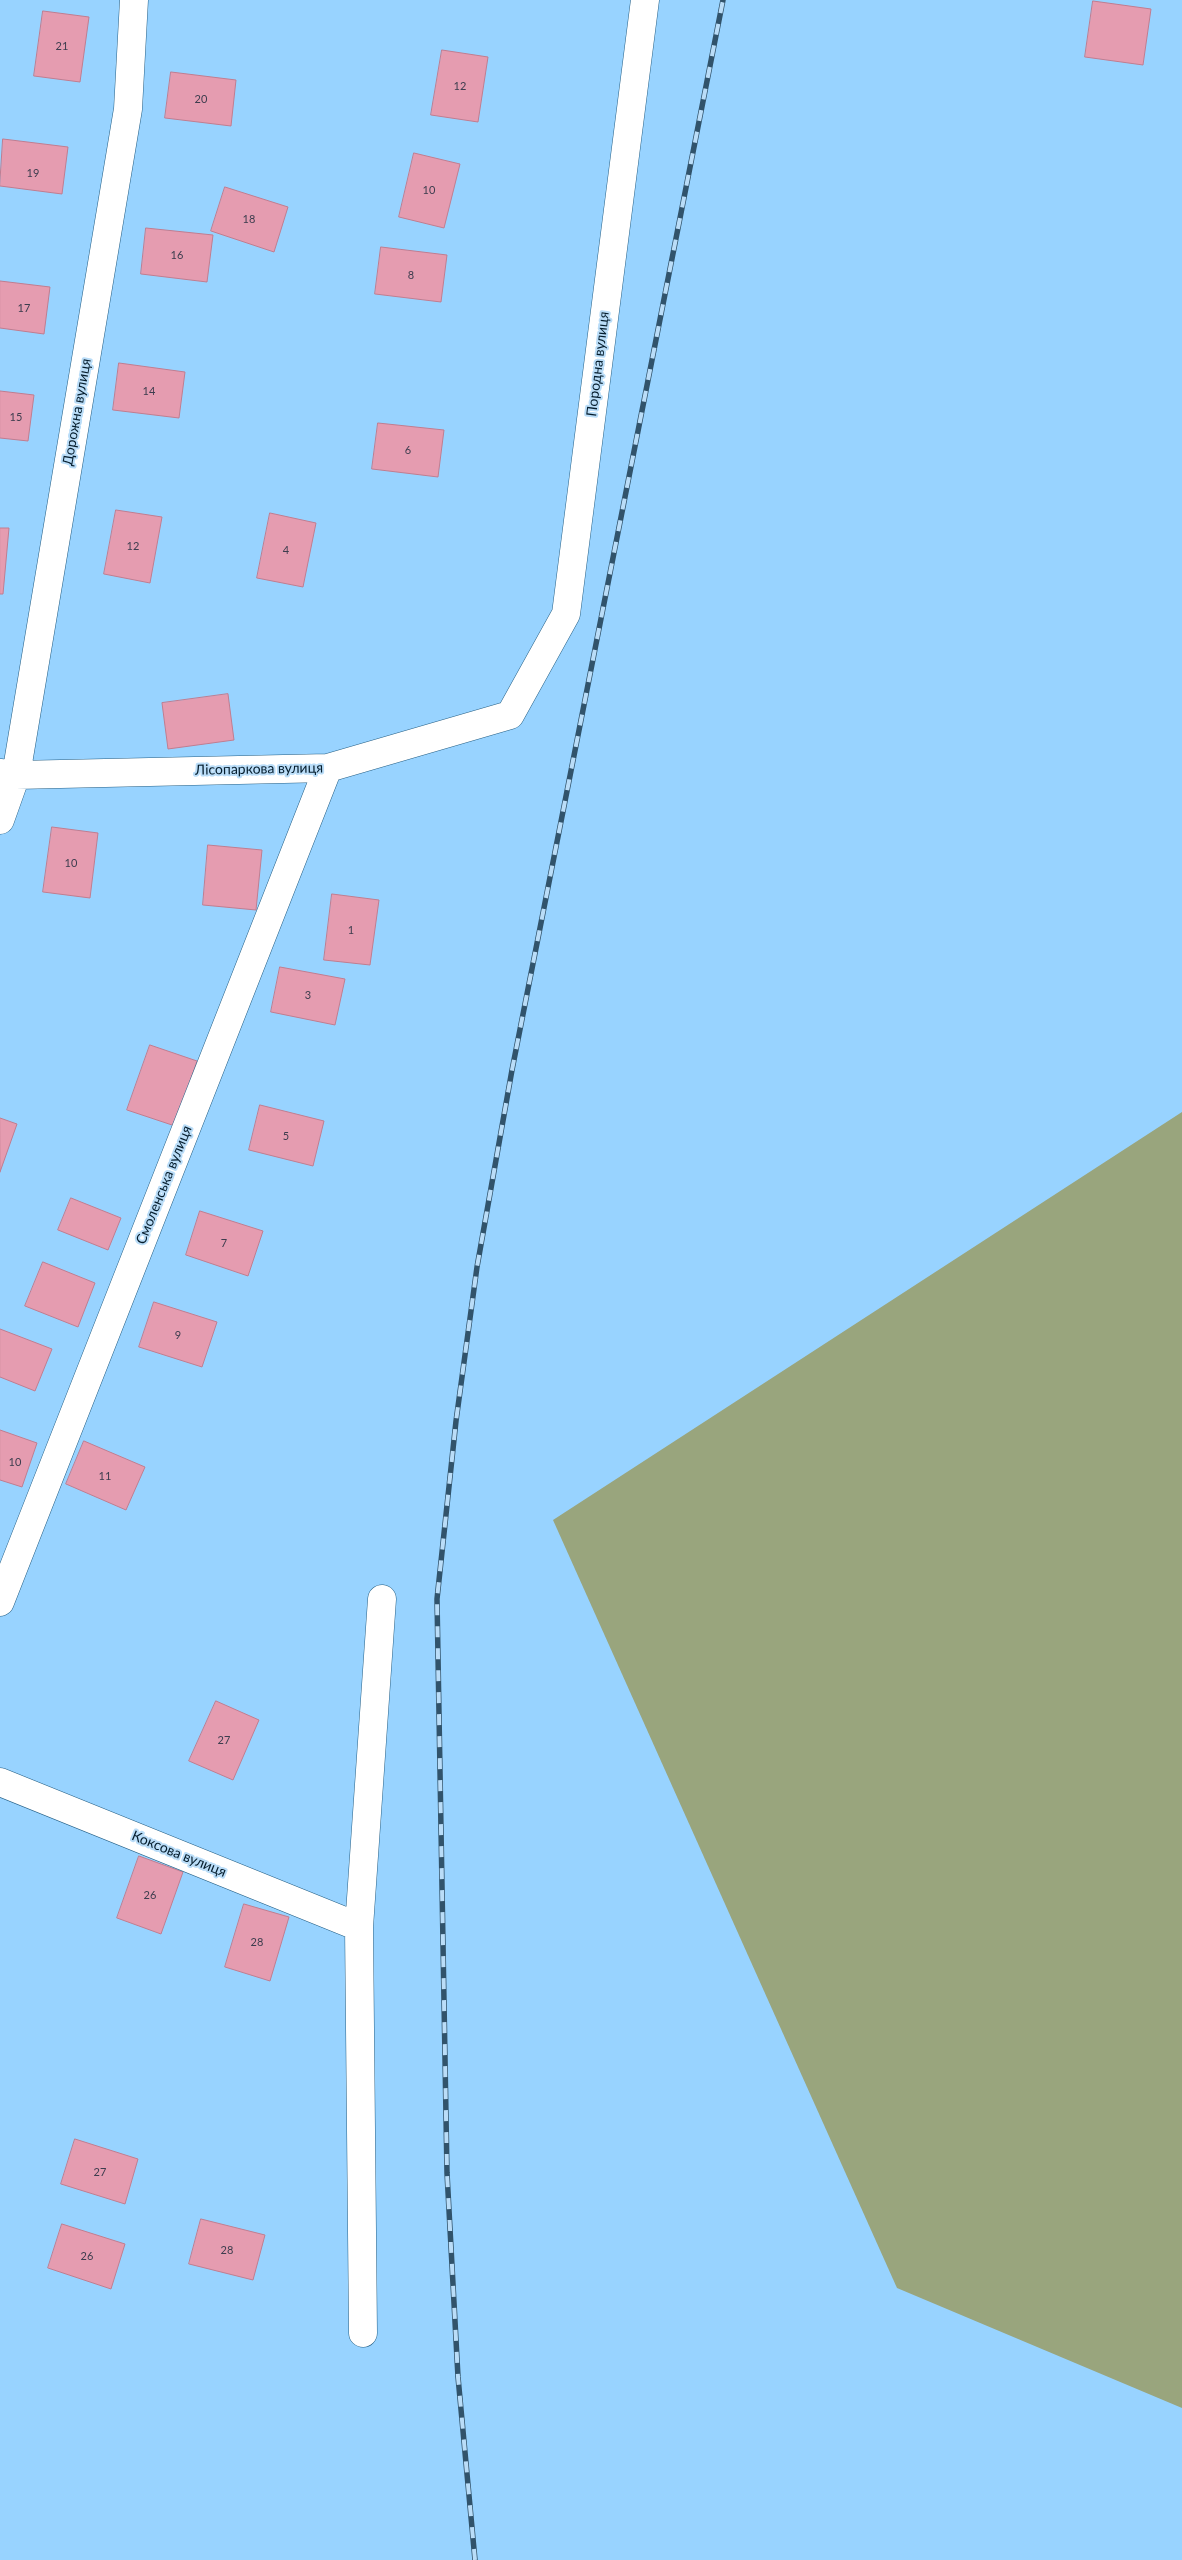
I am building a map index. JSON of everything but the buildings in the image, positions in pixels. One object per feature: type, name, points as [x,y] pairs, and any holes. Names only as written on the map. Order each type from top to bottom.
[{"type":"street","name":"Дорожна вулиця","points":[[0,820],[128,109],[134,0]]},
{"type":"street","name":"Породна вулиця","points":[[510,715],[566,614],[646,0]]},
{"type":"street","name":"Лісопаркова вулиця","points":[[8,774],[328,768],[510,715]]},
{"type":"street","name":"Смоленська вулиця","points":[[0,1602],[328,768]]},
{"type":"street","points":[[363,2333],[358,1927],[382,1599]]},
{"type":"street","name":"Коксова вулиця","points":[[0,1782],[358,1927]]},
{"type":"green space","points":[[1182,1112],[1182,2408],[897,2288],[553,1520]]},
{"type":"railway","points":[[475,2560],[458,2377],[447,2173],[437,1599],[456,1421],[477,1267],[512,1070],[723,0]]}]
